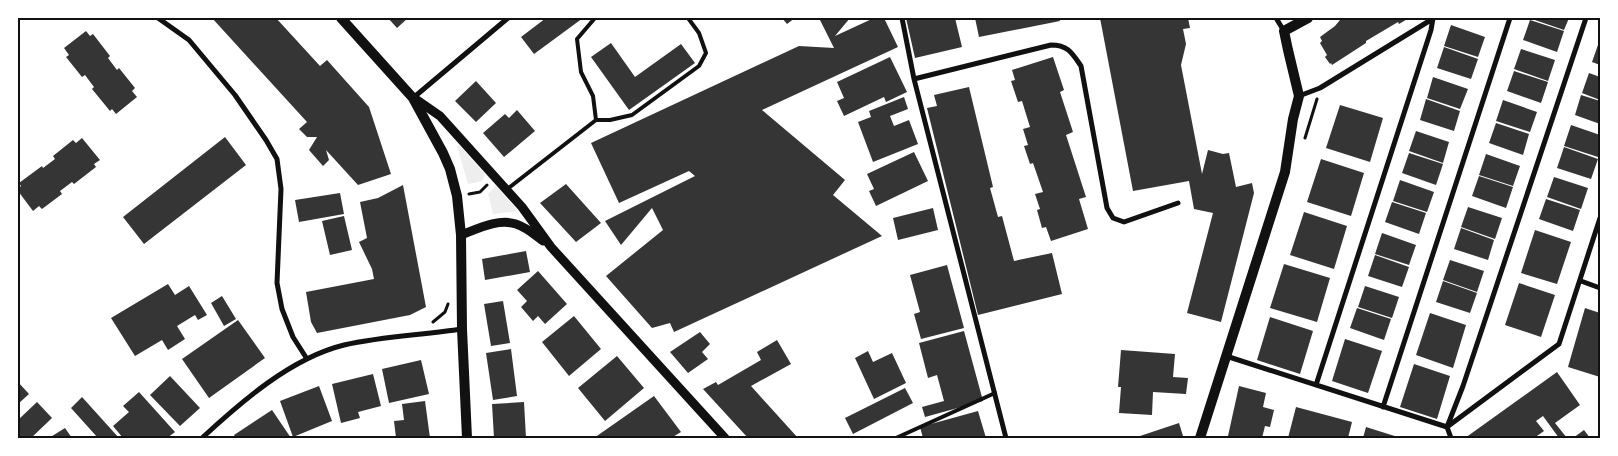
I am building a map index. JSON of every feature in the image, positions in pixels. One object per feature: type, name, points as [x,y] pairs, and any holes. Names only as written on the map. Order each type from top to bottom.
[{"type":"main road","points":[[340,18],[414,98],[450,169],[457,196],[461,235],[462,329],[467,438]]},
{"type":"main road","points":[[1200,438],[1285,172],[1293,119],[1299,96],[1284,31],[1308,18]]},
{"type":"street","points":[[158,18],[189,40],[235,95],[277,159],[281,190],[277,283],[282,309],[293,337],[307,359]]},
{"type":"street","points":[[508,18],[414,98],[440,116],[522,207],[552,247],[725,438]]},
{"type":"street","points":[[902,18],[914,79],[1006,438]]},
{"type":"street","points":[[1276,18],[1284,31]]},
{"type":"street","points":[[1316,385],[1434,18]]},
{"type":"street","points":[[1299,96],[1320,88],[1434,18]]},
{"type":"street","points":[[1383,407],[1510,18]]},
{"type":"street","points":[[1452,438],[1447,427],[1466,377],[1586,18]]},
{"type":"street","points":[[914,79],[1051,45],[1062,45],[1071,52],[1081,66],[1107,208],[1113,218],[1124,222],[1178,203]]},
{"type":"street","points":[[1447,427],[1559,344],[1600,218]]},
{"type":"street","points":[[461,235],[502,222],[515,223],[552,247]]},
{"type":"street","points":[[1581,281],[1600,288]]},
{"type":"street","points":[[202,438],[258,390],[307,359],[343,345],[398,335],[462,329]]},
{"type":"street","points":[[1226,356],[1447,427]]},
{"type":"lane","points":[[595,18],[577,39],[581,72],[593,96],[596,120]]},
{"type":"lane","points":[[506,190],[596,120],[610,120],[632,115],[699,66],[706,53],[699,33],[688,18]]},
{"type":"lane","points":[[896,438],[995,393]]},
{"type":"shaded area","points":[[459,145],[485,174],[482,181],[468,184],[457,146]]},
{"type":"shaded area","points":[[496,186],[518,211],[493,214],[488,194]]},
{"type":"building","points":[[212,18],[276,18],[320,66],[327,60],[369,107],[391,174],[358,185],[326,150],[329,160],[323,166],[309,150],[317,137],[307,137],[299,129],[307,122]]},
{"type":"building","points":[[388,18],[408,18],[397,28]]},
{"type":"building","points":[[546,18],[583,18],[534,54],[521,37]]},
{"type":"building","points":[[782,18],[795,18],[787,24]]},
{"type":"building","points":[[819,18],[850,18],[835,36],[874,18],[884,18],[898,47],[762,110],[845,180],[833,195],[882,236],[674,332],[670,323],[652,328],[606,276],[663,230],[652,208],[621,245],[605,221],[695,176],[689,171],[619,203],[591,143],[799,46],[834,48]]},
{"type":"building","points":[[906,18],[955,18],[962,47],[915,58]]},
{"type":"building","points":[[975,18],[1059,18],[1060,21],[979,37]]},
{"type":"building","points":[[1100,18],[1188,18],[1190,28],[1183,29],[1186,44],[1181,65],[1202,174],[1208,150],[1223,154],[1229,153],[1236,187],[1252,183],[1254,193],[1221,322],[1187,313],[1213,213],[1194,209],[1189,181],[1133,191]]},
{"type":"building","points":[[1340,18],[1409,18],[1399,24],[1398,22],[1366,41],[1366,43],[1332,65],[1325,57],[1327,55],[1320,43],[1322,41],[1320,37],[1335,26]]},
{"type":"building","points":[[1529,18],[1569,18],[1564,30]]},
{"type":"building","points":[[1530,20],[1564,31],[1557,52],[1523,40]]},
{"type":"building","points":[[1451,25],[1485,37],[1478,57],[1444,46]]},
{"type":"building","points":[[86,31],[90,36],[93,34],[110,56],[108,58],[117,70],[119,68],[135,88],[132,91],[137,97],[116,114],[112,109],[110,111],[92,89],[94,87],[85,75],[82,77],[66,57],[69,55],[64,48]]},
{"type":"building","points":[[1600,42],[1600,65],[1592,62]]},
{"type":"building","points":[[611,43],[635,77],[681,44],[695,63],[629,110],[591,57]]},
{"type":"building","points":[[1444,47],[1478,59],[1471,79],[1437,68]]},
{"type":"building","points":[[1521,49],[1555,60],[1548,81],[1514,69]]},
{"type":"building","points":[[890,57],[907,92],[886,102],[884,97],[844,116],[837,101],[844,98],[837,82]]},
{"type":"building","points":[[1053,57],[1064,90],[1060,92],[1073,132],[1066,135],[1086,197],[1079,199],[1088,229],[1051,241],[1046,227],[1042,228],[1037,210],[1040,209],[1035,194],[1043,192],[1033,163],[1030,164],[1024,146],[1028,145],[1023,129],[1030,127],[1022,101],[1018,102],[1011,81],[1015,80],[1012,70]]},
{"type":"building","points":[[1514,71],[1548,82],[1541,103],[1507,91]]},
{"type":"building","points":[[1589,73],[1600,77],[1600,100],[1582,93]]},
{"type":"building","points":[[1433,77],[1468,89],[1460,109],[1427,98]]},
{"type":"building","points":[[476,81],[496,103],[476,122],[455,101]]},
{"type":"building","points":[[969,87],[993,187],[990,188],[998,217],[1002,216],[1014,261],[1052,253],[1062,294],[978,315],[927,108],[937,106],[934,95]]},
{"type":"building","points":[[1581,95],[1600,101],[1600,124],[1575,115]]},
{"type":"building","points":[[904,97],[908,109],[890,116],[894,126],[909,120],[918,144],[873,162],[858,122],[871,117],[869,111]]},
{"type":"building","points":[[1426,99],[1460,111],[1454,131],[1420,120]]},
{"type":"building","points":[[1503,100],[1537,112],[1530,132],[1496,121]]},
{"type":"building","points":[[1340,105],[1383,118],[1370,162],[1326,148]]},
{"type":"building","points":[[517,110],[535,131],[504,157],[483,133],[505,114],[509,118]]},
{"type":"building","points":[[1496,123],[1529,134],[1523,155],[1489,143]]},
{"type":"building","points":[[1571,125],[1600,135],[1598,157],[1564,146]]},
{"type":"building","points":[[1416,131],[1449,142],[1443,163],[1409,151]]},
{"type":"building","points":[[225,137],[246,165],[144,244],[123,217]]},
{"type":"building","points":[[82,138],[100,160],[94,164],[96,167],[74,184],[72,182],[60,191],[62,194],[42,209],[39,206],[33,211],[18,191],[21,186],[19,183],[55,159],[53,156],[73,140],[76,143]]},
{"type":"building","points":[[1564,147],[1598,159],[1591,179],[1557,168]]},
{"type":"building","points":[[914,152],[928,181],[876,206],[869,191],[874,189],[867,174]]},
{"type":"building","points":[[1409,153],[1443,164],[1436,185],[1402,173]]},
{"type":"building","points":[[1486,154],[1520,166],[1513,186],[1479,175]]},
{"type":"building","points":[[1321,159],[1364,173],[1351,216],[1307,202]]},
{"type":"building","points":[[1479,176],[1513,187],[1506,208],[1472,196]]},
{"type":"building","points":[[1554,177],[1588,188],[1581,209],[1547,197]]},
{"type":"building","points":[[1400,180],[1434,192],[1427,212],[1393,201]]},
{"type":"building","points":[[566,184],[601,223],[576,242],[540,203]]},
{"type":"building","points":[[403,185],[426,307],[410,315],[317,333],[311,322],[306,292],[374,279],[372,269],[359,242],[367,238],[360,202],[378,198]]},
{"type":"building","points":[[340,193],[344,214],[299,222],[295,200]]},
{"type":"building","points":[[1546,199],[1580,210],[1573,231],[1539,219]]},
{"type":"building","points":[[1392,202],[1426,213],[1419,234],[1385,222]]},
{"type":"building","points":[[1468,207],[1502,218],[1495,239],[1461,227]]},
{"type":"building","points":[[933,208],[938,230],[898,240],[893,218]]},
{"type":"building","points":[[1304,212],[1347,226],[1334,269],[1290,255]]},
{"type":"building","points":[[344,216],[352,250],[330,255],[322,221]]},
{"type":"building","points":[[1461,228],[1494,240],[1488,260],[1454,249]]},
{"type":"building","points":[[1535,230],[1571,242],[1557,284],[1521,273]]},
{"type":"building","points":[[1382,233],[1416,245],[1409,265],[1375,254]]},
{"type":"building","points":[[526,251],[530,272],[485,280],[482,259]]},
{"type":"building","points":[[1375,255],[1409,267],[1402,287],[1368,276]]},
{"type":"building","points":[[1450,260],[1484,271],[1477,292],[1443,280]]},
{"type":"building","points":[[1284,264],[1330,278],[1317,322],[1270,308]]},
{"type":"building","points":[[947,265],[964,328],[921,339],[914,314],[920,312],[910,275]]},
{"type":"building","points":[[538,271],[567,304],[545,324],[538,316],[533,321],[521,307],[527,301],[517,290]]},
{"type":"building","points":[[1443,281],[1477,293],[1470,313],[1436,302]]},
{"type":"building","points":[[1519,283],[1555,295],[1541,337],[1505,325]]},
{"type":"building","points":[[168,284],[175,295],[189,286],[207,315],[198,320],[195,315],[177,326],[185,339],[168,350],[162,340],[135,356],[111,318]]},
{"type":"building","points":[[1365,286],[1399,297],[1392,318],[1358,307]]},
{"type":"building","points":[[222,296],[236,319],[224,326],[211,303]]},
{"type":"building","points":[[503,301],[510,343],[491,346],[484,304]]},
{"type":"building","points":[[1357,308],[1391,319],[1384,340],[1350,328]]},
{"type":"building","points":[[1585,308],[1600,313],[1600,377],[1568,367]]},
{"type":"building","points":[[1430,313],[1466,325],[1453,368],[1416,355]]},
{"type":"building","points":[[574,316],[601,349],[569,376],[542,342]]},
{"type":"building","points":[[1270,317],[1313,331],[1300,374],[1257,360]]},
{"type":"building","points":[[238,320],[265,358],[209,398],[182,359]]},
{"type":"building","points":[[964,331],[983,401],[925,417],[922,407],[944,401],[937,375],[928,378],[919,343]]},
{"type":"building","points":[[700,332],[710,344],[702,352],[708,359],[688,373],[670,352]]},
{"type":"building","points":[[1345,339],[1382,351],[1368,393],[1332,381]]},
{"type":"building","points":[[777,340],[791,364],[751,386],[798,438],[748,438],[703,389],[716,382],[718,385],[761,360],[757,352]]},
{"type":"building","points":[[511,349],[517,396],[493,400],[486,353]]},
{"type":"building","points":[[1121,350],[1175,354],[1173,377],[1188,378],[1186,394],[1153,392],[1152,415],[1119,413],[1121,387],[1118,387]]},
{"type":"building","points":[[868,351],[873,362],[892,353],[906,383],[874,399],[855,358]]},
{"type":"building","points":[[617,356],[644,388],[605,421],[578,388]]},
{"type":"building","points":[[421,360],[429,394],[389,403],[382,369]]},
{"type":"building","points":[[1414,364],[1450,376],[1437,419],[1400,407]]},
{"type":"building","points":[[1557,372],[1580,405],[1555,423],[1567,438],[1559,438],[1543,416],[1536,421],[1544,431],[1534,438],[1465,438]]},
{"type":"building","points":[[373,374],[381,406],[358,412],[360,418],[341,423],[332,384]]},
{"type":"building","points":[[170,376],[200,408],[180,426],[150,395]]},
{"type":"building","points":[[18,382],[29,394],[18,404]]},
{"type":"building","points":[[319,386],[332,421],[293,437],[280,401]]},
{"type":"building","points":[[1239,386],[1266,393],[1263,407],[1274,410],[1270,427],[1265,426],[1262,438],[1228,436]]},
{"type":"building","points":[[905,388],[913,403],[853,434],[845,418]]},
{"type":"building","points":[[139,392],[175,432],[167,438],[123,438],[113,426],[129,412],[123,406]]},
{"type":"building","points":[[654,396],[681,432],[671,438],[594,438]]},
{"type":"building","points":[[82,397],[119,438],[98,438],[71,408]]},
{"type":"building","points":[[425,401],[430,438],[396,438],[394,421],[404,420],[402,404]]},
{"type":"building","points":[[37,402],[52,418],[31,438],[21,438],[18,435],[18,420]]},
{"type":"building","points":[[524,402],[526,438],[494,438],[492,404]]},
{"type":"building","points":[[1296,407],[1352,422],[1348,438],[1288,438]]},
{"type":"building","points":[[272,410],[291,438],[236,438],[234,435]]},
{"type":"building","points":[[978,411],[986,438],[923,438],[920,427]]},
{"type":"building","points":[[1179,423],[1183,436],[1174,438],[1134,438]]},
{"type":"building","points":[[1366,427],[1401,438],[1363,438]]},
{"type":"building","points":[[65,428],[72,438],[49,438]]},
{"type":"building","points":[[1584,430],[1590,438],[1573,438]]}]
